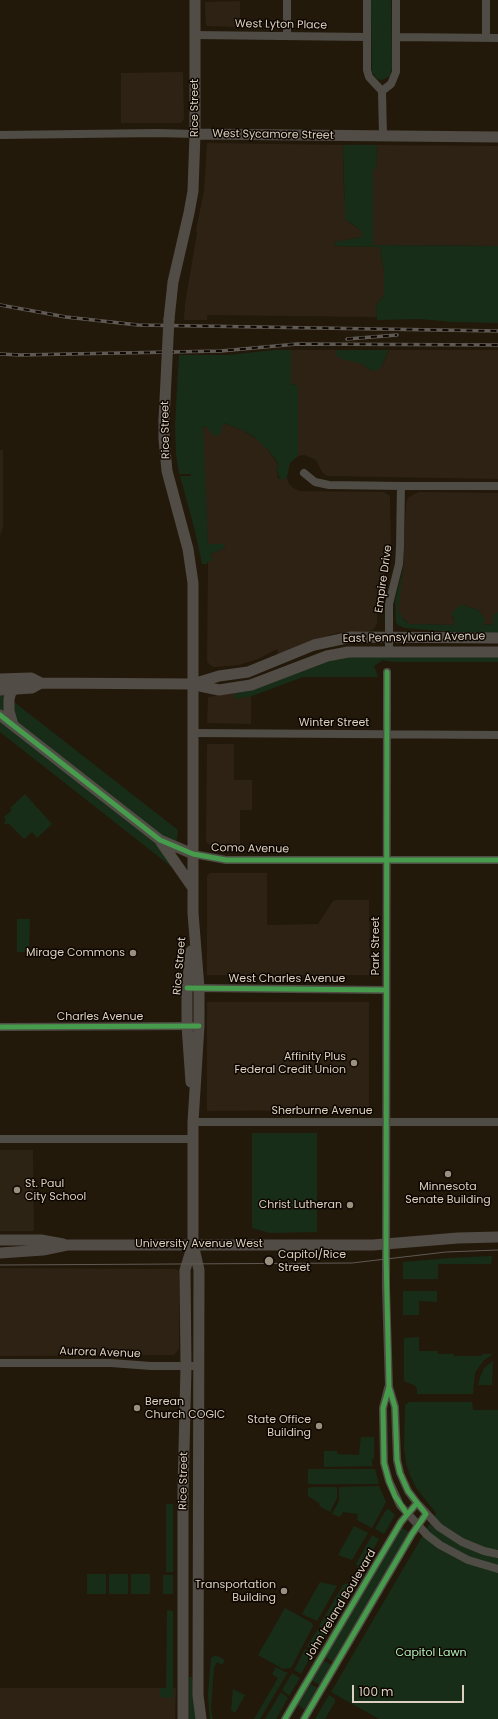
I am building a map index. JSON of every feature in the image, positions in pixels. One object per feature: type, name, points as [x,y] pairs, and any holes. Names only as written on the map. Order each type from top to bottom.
[{"type":"main road","name":"Rice Street","points":[[193,1122],[199,1026],[199,988],[194,931],[192,854],[193,608],[191,562],[167,470],[164,420],[169,319],[173,282],[190,213],[193,191],[195,134],[195,0]]},
{"type":"main road","name":"West Sycamore Street","points":[[195,134],[498,137]]},
{"type":"main road","name":"East Pennsylvania Avenue","points":[[193,684],[219,676],[248,672],[328,641],[351,637],[498,638]]},
{"type":"main road","name":"East Pennsylvania Avenue","points":[[193,684],[220,690],[238,688],[262,682],[326,656],[348,652],[498,652]]},
{"type":"main road","points":[[0,679],[31,678],[41,684]]},
{"type":"main road","points":[[0,690],[32,688],[41,684],[193,684]]},
{"type":"main road","points":[[13,725],[9,711],[9,699],[12,692],[17,688]]},
{"type":"main road","name":"Como Avenue","points":[[0,715],[160,840],[192,854]]},
{"type":"main road","points":[[160,840],[193,888]]},
{"type":"main road","name":"Rice Street","points":[[194,931],[187,988],[187,1026],[194,1139],[193,1244],[199,1270],[198,1695],[201,1719]]},
{"type":"main road","name":"University Avenue West","points":[[0,1253],[43,1250],[67,1245],[386,1244],[458,1238],[498,1237]]},
{"type":"main road","name":"University Avenue West","points":[[0,1240],[41,1240],[67,1245]]},
{"type":"main road","name":"Rice Street","points":[[183,1719],[183,1491],[186,1367],[186,1270],[193,1244]]},
{"type":"street","points":[[286,36],[287,0]]},
{"type":"street","points":[[367,0],[367,70],[369,77],[382,91],[383,136]]},
{"type":"street","points":[[382,91],[391,84],[396,72],[396,0]]},
{"type":"street","points":[[486,0],[486,38]]},
{"type":"street","name":"West Lyton Place","points":[[195,35],[367,37]]},
{"type":"street","points":[[397,37],[498,38]]},
{"type":"street","name":"West Sycamore Street","points":[[0,135],[195,134]]},
{"type":"street","points":[[304,473],[315,482],[329,485],[498,486]]},
{"type":"street","name":"Empire Drive","points":[[389,651],[389,604],[399,564],[401,486]]},
{"type":"street","name":"Park Street","points":[[387,672],[386,1244],[389,1387]]},
{"type":"street","name":"Winter Street","points":[[193,734],[498,735]]},
{"type":"street","name":"Como Avenue","points":[[192,854],[226,860],[498,860]]},
{"type":"street","name":"West Charles Avenue","points":[[187,988],[386,990]]},
{"type":"street","name":"Charles Avenue","points":[[0,1027],[199,1026]]},
{"type":"street","name":"Sherburne Avenue","points":[[193,1122],[498,1122]]},
{"type":"street","points":[[0,1140],[194,1139]]},
{"type":"street","name":"Aurora Avenue","points":[[0,1363],[110,1363],[151,1366],[198,1366]]},
{"type":"street","points":[[389,1387],[395,1407],[397,1460],[400,1473],[408,1491],[426,1514],[439,1527],[462,1542],[484,1551],[498,1554]]},
{"type":"street","points":[[389,1387],[383,1408],[384,1463],[395,1496],[407,1514],[436,1542],[458,1556],[477,1564],[498,1569]]},
{"type":"street","name":"John Ireland Boulevard","points":[[285,1719],[407,1514],[417,1503]]},
{"type":"street","points":[[304,1719],[426,1514]]},
{"type":"shaded area","points":[[240,1],[240,27],[206,26],[205,2]]},
{"type":"shaded area","points":[[183,72],[184,119],[181,123],[121,123],[121,73]]},
{"type":"shaded area","points":[[207,143],[343,145],[344,195],[348,222],[360,230],[362,237],[335,242],[334,246],[380,247],[384,272],[384,295],[376,305],[377,317],[207,315],[207,320],[184,320],[185,304],[197,233],[196,230],[204,191]]},
{"type":"shaded area","points":[[377,145],[498,146],[498,246],[373,245],[373,169],[376,168]]},
{"type":"shaded area","points":[[291,350],[336,350],[336,354],[362,364],[372,371],[384,362],[389,350],[498,350],[498,479],[327,476],[322,472],[316,460],[304,455],[298,456],[298,385],[291,384]]},
{"type":"shaded area","points":[[223,423],[242,430],[259,441],[268,450],[279,466],[276,468],[278,478],[280,479],[287,477],[289,484],[293,488],[300,491],[384,492],[390,496],[391,553],[378,603],[377,623],[374,629],[369,631],[337,633],[276,655],[278,653],[277,649],[258,659],[239,665],[213,667],[207,662],[208,561],[211,554],[224,548],[225,545],[208,544],[202,426],[206,427],[212,434],[221,430]]},
{"type":"shaded area","points":[[0,450],[3,450],[3,527],[0,536]]},
{"type":"shaded area","points":[[419,492],[498,493],[498,612],[493,624],[481,625],[482,614],[478,610],[463,605],[452,616],[456,625],[409,624],[400,615],[398,610],[398,602],[403,573],[406,503],[408,497]]},
{"type":"shaded area","points":[[235,693],[235,699],[251,696],[251,724],[207,723],[208,697]]},
{"type":"shaded area","points":[[207,744],[234,744],[234,780],[252,780],[252,810],[240,810],[240,846],[211,846],[206,842]]},
{"type":"shaded area","points":[[210,873],[267,873],[267,925],[318,924],[333,901],[369,900],[370,975],[207,975],[207,876]]},
{"type":"shaded area","points":[[207,1002],[369,1002],[369,1110],[207,1111]]},
{"type":"shaded area","name":"St. Paul City School","points":[[0,1150],[33,1150],[34,1231],[0,1231]]},
{"type":"shaded area","points":[[0,1268],[175,1269],[180,1271],[179,1349],[174,1355],[0,1356]]},
{"type":"shaded area","points":[[0,1688],[176,1688],[175,1719],[0,1719]]},
{"type":"green space","points":[[371,0],[391,0],[392,68],[390,76],[382,80],[377,79],[372,72]]},
{"type":"green space","points":[[343,145],[377,145],[376,169],[373,169],[373,245],[498,246],[498,323],[452,322],[420,319],[377,320],[376,305],[384,295],[384,272],[380,247],[334,246],[335,242],[362,237],[360,230],[345,219]]},
{"type":"green space","points":[[274,350],[291,350],[291,384],[298,385],[298,456],[290,463],[287,477],[283,480],[280,479],[276,468],[279,466],[276,460],[254,437],[242,430],[224,423],[219,436],[212,434],[206,427],[203,426],[208,544],[225,544],[224,548],[211,554],[213,561],[208,561],[207,564],[202,564],[195,531],[180,476],[191,476],[191,474],[179,474],[176,454],[175,425],[179,355],[228,355]]},
{"type":"green space","points":[[336,350],[389,350],[381,367],[378,370],[372,371],[362,364],[339,358],[336,354]]},
{"type":"green space","points":[[404,564],[398,610],[405,621],[409,624],[455,625],[452,613],[457,607],[463,605],[478,610],[484,617],[485,621],[482,625],[493,624],[493,615],[498,612],[498,633],[461,633],[405,628],[398,625],[396,622],[395,601]]},
{"type":"green space","points":[[351,656],[498,657],[498,662],[393,662],[383,660],[374,666],[378,677],[303,677],[252,696],[235,699],[235,693],[253,689],[322,662]]},
{"type":"green space","points":[[0,691],[178,830],[173,868],[0,732]]},
{"type":"green space","points":[[25,794],[52,824],[37,838],[32,832],[24,839],[8,823],[6,825],[4,823],[6,821],[4,817],[12,810],[10,808]]},
{"type":"green space","points":[[17,919],[30,919],[29,952],[17,952]]},
{"type":"green space","points":[[252,1133],[317,1133],[317,1232],[270,1233],[252,1228]]},
{"type":"green space","points":[[492,1256],[491,1264],[438,1264],[438,1279],[403,1279],[403,1262]]},
{"type":"green space","points":[[403,1291],[437,1291],[437,1302],[419,1301],[419,1315],[403,1315]]},
{"type":"green space","points":[[419,1337],[419,1351],[438,1351],[438,1354],[454,1354],[454,1356],[482,1356],[482,1354],[493,1354],[483,1361],[475,1373],[473,1394],[417,1394],[417,1388],[414,1385],[404,1381],[404,1338]]},
{"type":"green space","points":[[493,1361],[492,1385],[478,1385],[484,1368]]},
{"type":"green space","name":"Capitol Lawn","points":[[409,1402],[472,1402],[473,1410],[498,1410],[498,1719],[379,1719],[331,1692],[436,1513],[417,1489],[406,1463],[404,1448],[405,1405]]},
{"type":"green space","points":[[361,1437],[374,1437],[374,1459],[372,1459],[372,1465],[375,1466],[324,1467],[324,1451],[337,1451],[337,1454],[359,1455]]},
{"type":"green space","points":[[308,1469],[375,1469],[379,1484],[308,1484]]},
{"type":"green space","points":[[379,1486],[386,1502],[372,1528],[357,1520],[358,1514],[343,1512],[340,1517],[332,1514],[339,1501],[339,1487]]},
{"type":"green space","points":[[337,1487],[337,1498],[330,1512],[319,1506],[320,1504],[308,1496],[308,1488]]},
{"type":"green space","points":[[166,1504],[173,1504],[173,1572],[166,1572]]},
{"type":"green space","points":[[389,1509],[395,1515],[384,1534],[375,1529],[386,1510]]},
{"type":"green space","points":[[354,1526],[368,1533],[352,1560],[338,1555]]},
{"type":"green space","points":[[402,1528],[409,1532],[333,1662],[326,1657]]},
{"type":"green space","points":[[372,1535],[379,1539],[361,1571],[356,1564]]},
{"type":"green space","points":[[87,1574],[106,1574],[106,1594],[87,1594]]},
{"type":"green space","points":[[109,1574],[128,1574],[128,1594],[109,1594]]},
{"type":"green space","points":[[131,1574],[150,1574],[150,1594],[131,1594]]},
{"type":"green space","points":[[163,1575],[173,1575],[173,1594],[163,1594]]},
{"type":"green space","points":[[320,1582],[337,1586],[317,1621],[302,1614]]},
{"type":"green space","points":[[348,1583],[351,1585],[326,1631],[319,1626],[343,1585]]},
{"type":"green space","points":[[285,1608],[312,1623],[313,1626],[291,1668],[283,1669],[258,1655]]},
{"type":"green space","points":[[167,1610],[173,1611],[173,1698],[160,1697],[160,1688],[166,1688]]},
{"type":"green space","points":[[318,1629],[325,1633],[314,1650],[307,1646]]},
{"type":"green space","points":[[305,1649],[313,1653],[301,1674],[294,1670]]},
{"type":"green space","points":[[216,1655],[225,1660],[222,1665],[217,1662],[214,1668],[211,1708],[213,1719],[210,1719],[208,1694],[211,1658]]},
{"type":"green space","points":[[324,1661],[332,1665],[320,1685],[312,1681]]},
{"type":"green space","points":[[276,1667],[288,1672],[260,1719],[254,1719],[278,1678],[272,1674]]},
{"type":"green space","points":[[292,1673],[300,1678],[289,1696],[282,1690]]},
{"type":"green space","points":[[189,1677],[192,1677],[197,1719],[189,1719]]},
{"type":"green space","points":[[310,1684],[318,1688],[305,1710],[298,1705]]},
{"type":"green space","points":[[233,1689],[245,1695],[235,1713],[231,1710]]},
{"type":"green space","points":[[281,1692],[288,1698],[276,1719],[265,1719]]},
{"type":"green space","points":[[329,1695],[335,1699],[335,1702],[325,1719],[315,1719]]},
{"type":"tram line","points":[[0,1265],[352,1263],[446,1252],[498,1250]]},
{"type":"railway","points":[[0,305],[66,317],[138,325],[498,331]]},
{"type":"railway","points":[[347,339],[397,335]]},
{"type":"railway","points":[[0,354],[20,355],[221,351],[297,344],[498,345]]},
{"type":"cycle path","points":[[304,1719],[412,1534],[426,1514],[408,1491],[400,1473],[397,1460],[395,1407],[389,1387],[386,1255],[387,672]]},
{"type":"cycle path","points":[[0,715],[160,840],[193,854],[226,860],[498,860]]},
{"type":"cycle path","points":[[187,988],[386,990]]},
{"type":"cycle path","points":[[0,1027],[199,1026]]},
{"type":"cycle path","points":[[389,1387],[383,1408],[384,1463],[395,1496],[407,1514]]},
{"type":"cycle path","points":[[285,1719],[401,1522],[417,1503]]},
{"type":"place","name":"Mirage Commons","points":[[133,953]]},
{"type":"place","name":"Affinity Plus Federal Credit Union","points":[[354,1063]]},
{"type":"place","name":"Minnesota Senate Building","points":[[448,1174]]},
{"type":"place","name":"St. Paul City School","points":[[17,1190]]},
{"type":"place","name":"Christ Lutheran","points":[[350,1205]]},
{"type":"place","name":"Capitol/Rice Street","points":[[269,1261]]},
{"type":"place","name":"Berean Church COGIC","points":[[137,1408]]},
{"type":"place","name":"State Office Building","points":[[319,1426]]},
{"type":"place","name":"Transportation Building","points":[[284,1591]]}]
